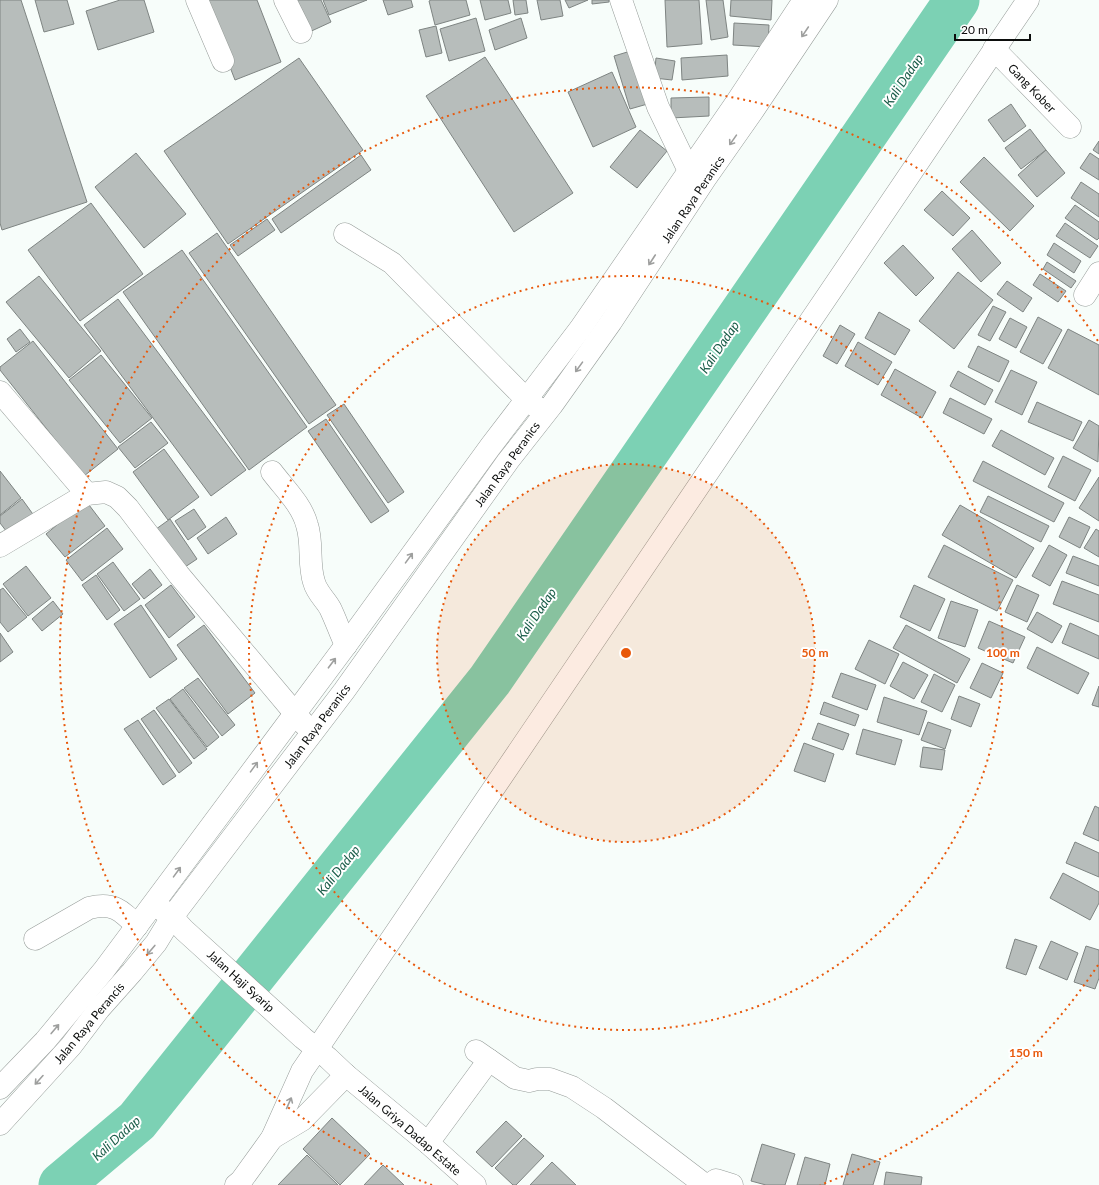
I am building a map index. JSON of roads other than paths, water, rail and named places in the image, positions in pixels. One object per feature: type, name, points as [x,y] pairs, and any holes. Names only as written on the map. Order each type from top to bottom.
[{"type":"street","points":[[197,0],[223,61]]},
{"type":"street","points":[[285,0],[301,32]]},
{"type":"street","points":[[621,0],[658,107],[695,178]]},
{"type":"street","name":"Jalan Raya Peranics","points":[[172,917],[344,691],[508,461],[611,322],[695,178],[736,103],[804,0]]},
{"type":"street","name":"Jalan Raya Peranics","points":[[154,903],[346,645],[526,399],[695,178],[827,0]]},
{"type":"street","points":[[240,1184],[272,1138],[302,1071],[315,1048],[1028,0]]},
{"type":"street","name":"Gang Kober","points":[[994,49],[1070,127]]},
{"type":"street","points":[[345,234],[392,263],[526,399],[544,413]]},
{"type":"street","points":[[1085,295],[1099,273]]},
{"type":"street","points":[[0,392],[87,494]]},
{"type":"street","points":[[272,472],[301,509],[307,524],[310,539],[311,566],[314,583],[320,596],[329,607],[346,645]]},
{"type":"street","points":[[0,546],[87,494],[106,492],[117,497],[128,508],[179,575],[312,733]]},
{"type":"street","name":"Jalan Haji Syarip","points":[[154,903],[172,917],[184,930],[315,1048]]},
{"type":"street","name":"Jalan Raya Perancis","points":[[0,1088],[45,1041],[104,970],[154,903]]},
{"type":"street","points":[[35,940],[89,908],[97,906],[115,907],[138,926]]},
{"type":"street","name":"Jalan Raya Perancis","points":[[0,1124],[71,1046],[99,1009],[156,943],[172,917]]},
{"type":"street","name":"Jalan Griya Dadap Estate","points":[[315,1048],[428,1143],[475,1185]]},
{"type":"street","points":[[428,1143],[482,1056],[515,1078],[529,1081],[538,1078],[550,1079],[572,1087],[604,1108],[705,1185]]},
{"type":"street","points":[[272,1138],[302,1120],[346,1075]]},
{"type":"street","points":[[709,1185],[716,1180],[732,1185]]},
{"type":"waterway","name":"Kali Dadap","points":[[61,1185],[137,1121],[490,680],[957,0]]}]
